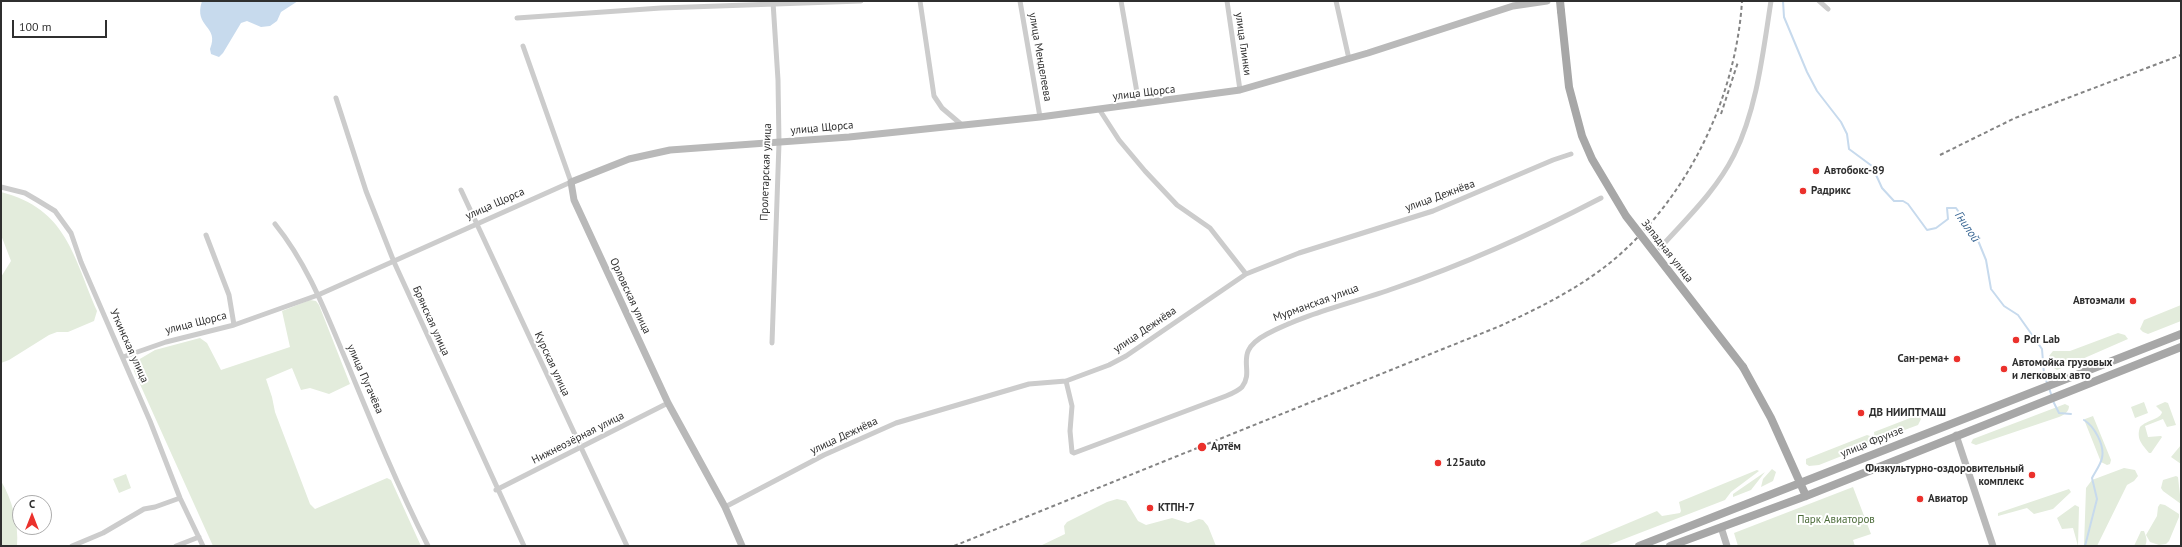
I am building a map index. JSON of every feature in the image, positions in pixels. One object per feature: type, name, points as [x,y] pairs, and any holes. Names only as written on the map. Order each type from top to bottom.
[{"type":"main road","name":"улица Щорса","points":[[571,182],[629,159],[670,150],[779,143],[962,125],[1139,104],[1240,90],[1349,59],[1506,8],[1547,1]]},
{"type":"main road","name":"Западная улица","points":[[1560,1],[1569,87],[1582,136],[1592,159],[1626,216],[1743,367],[1765,406],[1806,496]]},
{"type":"main road","name":"Орловская улица","points":[[571,182],[574,200],[584,223],[668,403],[725,507],[743,545]]},
{"type":"main road","name":"улица Фрунзе","points":[[1639,546],[1950,423],[2043,389],[2181,334]]},
{"type":"main road","points":[[1670,546],[1806,496],[1956,435],[2047,401],[2181,347]]},
{"type":"main road","points":[[1950,423],[1956,435],[1993,546]]},
{"type":"main road","points":[[1717,515],[1727,546]]},
{"type":"street","points":[[516,18],[661,8],[862,1]]},
{"type":"street","points":[[920,1],[934,96],[942,108],[962,125]]},
{"type":"street","name":"улица Менделеева","points":[[1020,1],[1040,116]]},
{"type":"street","points":[[1121,1],[1139,104]]},
{"type":"street","name":"улица Глинки","points":[[1227,1],[1240,90]]},
{"type":"street","points":[[1336,1],[1349,59]]},
{"type":"street","points":[[1660,248],[1709,193],[1734,155],[1755,91],[1770,1]]},
{"type":"street","points":[[1819,1],[1828,9]]},
{"type":"street","name":"Пролетарская улица","points":[[772,343],[779,143],[778,80],[773,3]]},
{"type":"street","name":"Орловская улица","points":[[523,46],[571,182]]},
{"type":"street","name":"Брянская улица","points":[[336,98],[366,191],[394,262],[496,490],[524,546]]},
{"type":"street","points":[[1099,109],[1119,140],[1145,171],[1177,205],[1210,228],[1246,274]]},
{"type":"street","name":"улица Дежнёва","points":[[725,507],[824,455],[896,423],[1029,384],[1066,381],[1110,365],[1126,356],[1246,274],[1299,253],[1433,212],[1553,160],[1571,154]]},
{"type":"street","name":"улица Щорса","points":[[123,357],[166,342],[234,325],[318,295],[571,182]]},
{"type":"street","name":"Уткинская улица","points":[[1,187],[25,193],[49,207],[55,211],[71,233],[81,262],[150,421],[180,498],[203,546]]},
{"type":"street","name":"Курская улица","points":[[461,190],[627,546]]},
{"type":"street","name":"Мурманская улица","points":[[1066,381],[1072,406],[1070,446],[1072,452],[1074,453],[1226,396],[1235,391],[1241,387],[1245,380],[1246,358],[1254,341],[1283,326],[1393,289],[1501,248],[1601,198]]},
{"type":"street","name":"улица Пугачёва","points":[[275,224],[290,242],[318,295],[379,436],[391,471],[428,546]]},
{"type":"street","points":[[206,235],[229,295],[234,325]]},
{"type":"street","name":"Нижнеозёрная улица","points":[[496,490],[668,403]]},
{"type":"street","points":[[72,546],[103,533],[144,508],[155,507],[180,498]]},
{"type":"street","points":[[176,546],[199,537]]},
{"type":"green space","points":[[1,192],[23,200],[40,210],[54,223],[65,237],[97,311],[94,321],[68,332],[57,332],[49,335],[9,360],[1,363],[1,277],[11,261],[1,235]]},
{"type":"green space","points":[[310,300],[316,301],[319,305],[350,384],[329,394],[310,388],[301,390],[292,368],[266,379],[275,412],[310,504],[315,509],[387,478],[391,480],[421,546],[213,546],[134,371],[133,363],[155,350],[200,338],[207,343],[221,370],[290,347],[282,311]]},
{"type":"green space","points":[[2181,305],[2181,321],[2148,334],[2140,329],[2144,320]]},
{"type":"green space","points":[[2118,333],[2125,335],[2128,339],[2057,370],[2051,366],[2049,356],[2053,351],[2070,351]]},
{"type":"green space","points":[[2144,402],[2148,413],[2135,418],[2131,407]]},
{"type":"green space","points":[[2165,402],[2168,403],[2176,425],[2167,427],[2163,419],[2145,426],[2148,437],[2162,437],[2151,453],[2149,453],[2139,438],[2140,427],[2161,414],[2162,412],[2156,406]]},
{"type":"green space","points":[[2065,404],[2069,406],[2068,410],[2059,417],[1976,445],[1971,443],[1973,439]]},
{"type":"green space","points":[[1918,415],[1921,419],[1918,425],[1875,441],[1874,432]]},
{"type":"green space","points":[[2093,416],[2111,460],[2110,464],[2107,465],[2101,462],[2085,422],[2085,419]]},
{"type":"green space","points":[[1867,435],[1870,436],[1872,444],[1819,465],[1809,466],[1806,464],[1806,459]]},
{"type":"green space","points":[[2181,445],[2181,464],[2171,457]]},
{"type":"green space","points":[[2124,468],[2135,470],[2138,476],[2134,481],[2127,485],[2097,546],[2084,546],[2086,488],[2092,480]]},
{"type":"green space","points":[[1772,469],[1776,472],[1773,481],[1761,487],[1763,479]]},
{"type":"green space","points":[[1757,470],[1759,471],[1731,492],[1725,500],[1606,546],[1579,546],[1581,543],[1657,511],[1662,516],[1680,513],[1679,502]]},
{"type":"green space","points":[[1765,472],[1751,490],[1733,497],[1733,494]]},
{"type":"green space","points":[[126,474],[131,488],[119,493],[113,479]]},
{"type":"green space","points":[[2176,476],[2178,477],[2181,504],[2161,488],[2163,480]]},
{"type":"green space","points":[[1,481],[12,507],[12,535],[17,535],[17,546],[1,546]]},
{"type":"green space","name":"Парк Авиаторов","points":[[1853,487],[1871,534],[1853,540],[1855,546],[1738,546],[1734,533]]},
{"type":"green space","points":[[2069,489],[2071,492],[2053,509],[2034,514],[2027,508],[1998,516],[1998,513]]},
{"type":"green space","points":[[1117,499],[1126,501],[1138,521],[1146,525],[1172,518],[1188,523],[1199,519],[1203,520],[1208,526],[1216,546],[1040,546],[1065,534],[1064,526],[1067,522],[1107,502]]},
{"type":"green space","points":[[2160,504],[2165,505],[2179,514],[2179,517],[2169,541],[2166,544],[2159,545],[2150,542],[2146,535],[2157,516],[2158,507]]},
{"type":"green space","points":[[2075,505],[2079,507],[2078,546],[2073,528],[2062,529],[2057,518]]},
{"type":"green space","points":[[2141,531],[2144,531],[2146,537],[2145,546],[2134,546]]},
{"type":"water","points":[[202,1],[298,1],[281,12],[277,21],[270,26],[261,27],[247,21],[241,23],[219,57],[211,54],[210,49],[212,35],[201,17],[200,10]]},
{"type":"waterway","name":"Гнилой","points":[[1783,1],[1784,17],[1807,72],[1817,91],[1841,122],[1847,134],[1849,149],[1872,166],[1882,188],[1894,201],[1903,201],[1908,204],[1927,230],[1936,228],[1948,219],[1947,208],[1956,208],[1977,238],[1986,260],[1991,289],[2004,306],[2018,315],[2042,349],[2044,374],[2047,383]]},
{"type":"waterway","name":"Гнилой","points":[[2049,388],[2052,397]]},
{"type":"waterway","name":"Гнилой","points":[[2053,401],[2059,413],[2071,414]]},
{"type":"waterway","name":"Гнилой","points":[[2084,420],[2095,431],[2102,447],[2102,458],[2092,478],[2097,499],[2085,546]]},
{"type":"railway","points":[[954,546],[1500,326],[1546,304],[1590,278],[1617,257],[1643,232],[1666,204],[1687,174],[1719,108],[1730,73],[1738,37],[1742,1]]},
{"type":"railway","points":[[1940,155],[2015,118],[2181,55]]},
{"type":"railway","points":[[1721,114],[1738,62]]},
{"type":"place","name":"Автобокс-89","points":[[1816,171]]},
{"type":"place","name":"Радрикс","points":[[1803,191]]},
{"type":"place","name":"Автоэмали","points":[[2133,301]]},
{"type":"place","name":"Pdr Lab","points":[[2016,340]]},
{"type":"place","name":"Сан-рема+","points":[[1957,359]]},
{"type":"place","name":"Автомойка грузовых и легковых авто","points":[[2004,369]]},
{"type":"place","name":"ДВ НИИПТМАШ","points":[[1861,413]]},
{"type":"place","name":"Артём","points":[[1202,447]]},
{"type":"place","name":"125auto","points":[[1438,463]]},
{"type":"place","name":"Физкультурно-оздоровительный комплекс","points":[[2032,475]]},
{"type":"place","name":"Авиатор","points":[[1920,499]]},
{"type":"place","name":"КТПН-7","points":[[1150,508]]}]
